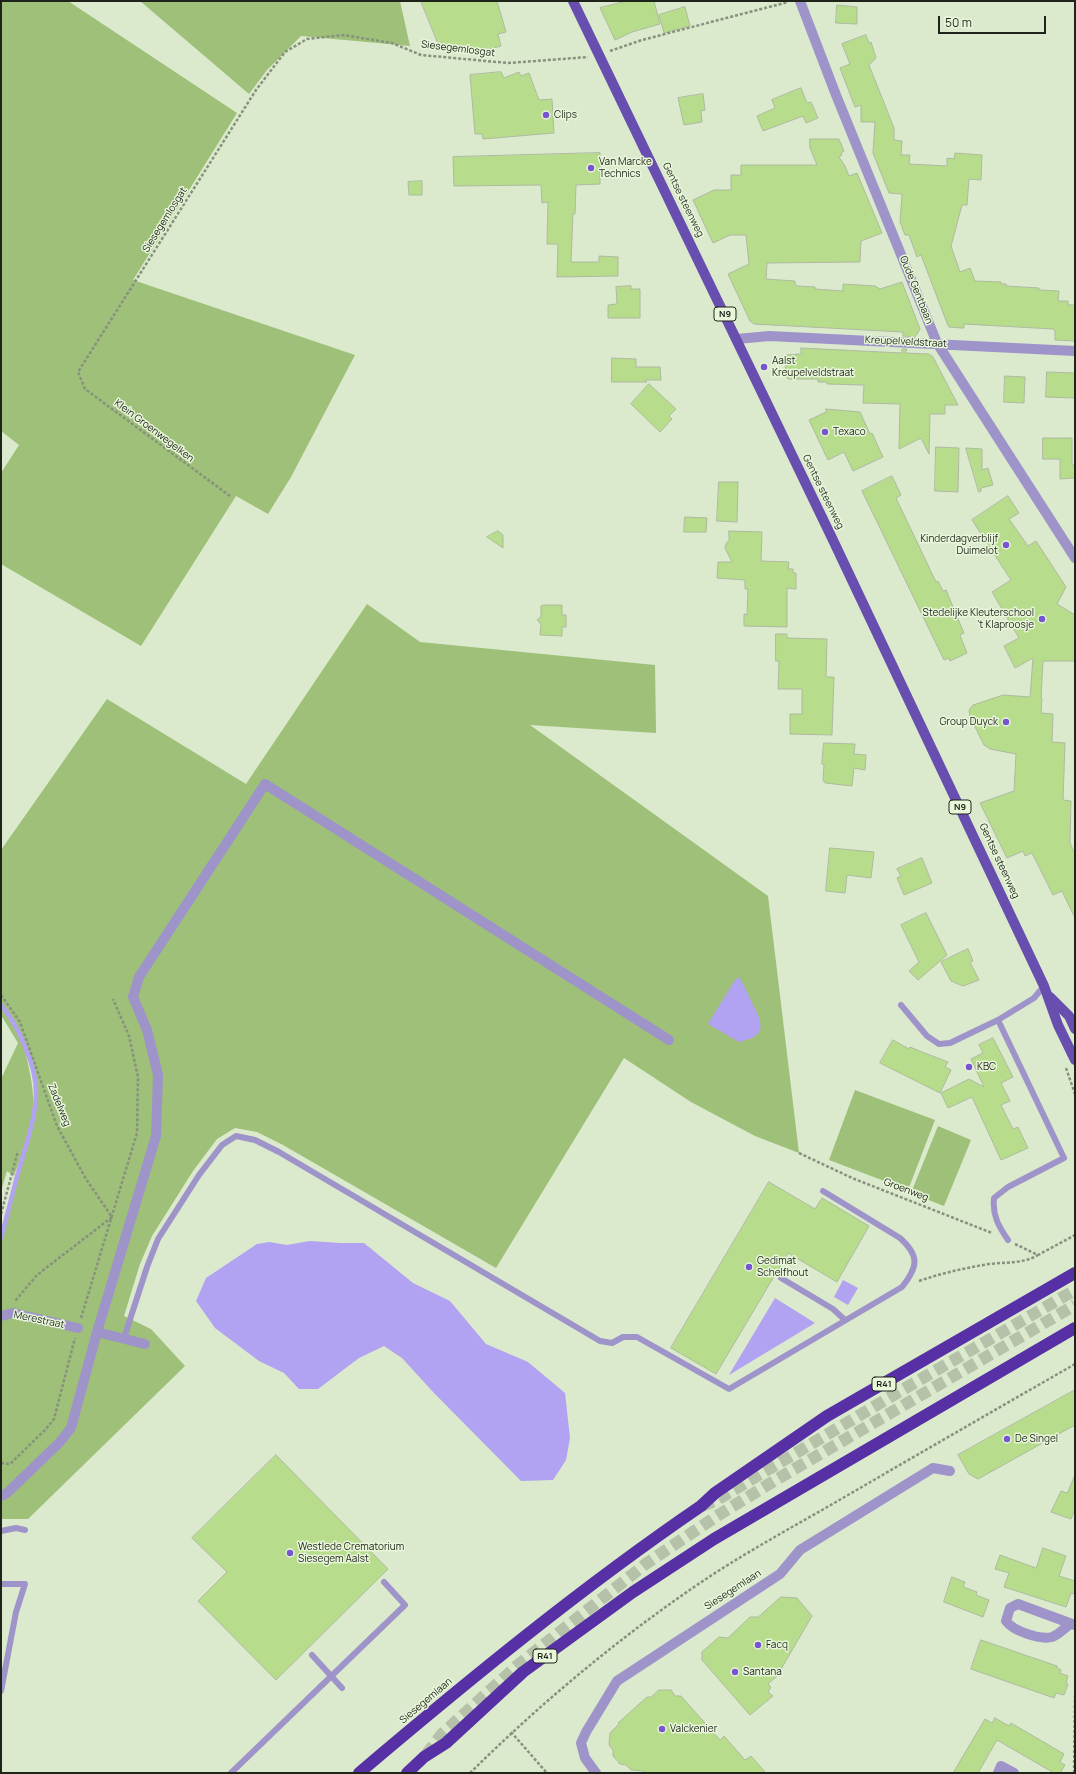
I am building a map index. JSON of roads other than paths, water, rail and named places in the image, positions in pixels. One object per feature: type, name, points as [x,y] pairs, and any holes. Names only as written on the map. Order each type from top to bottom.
[{"type":"highway","name":"Siesegemlaan","points":[[359,1773],[477,1675],[593,1583],[701,1506],[715,1493],[828,1416],[1075,1273]]},
{"type":"highway","name":"R41","points":[[408,1773],[424,1757],[446,1743],[523,1672],[632,1592],[727,1531],[1075,1328]]},
{"type":"main road","name":"Gentse steenweg","points":[[573,1],[737,339],[1049,995],[1058,1025],[1075,1060]]},
{"type":"main road","name":"Gentse steenweg","points":[[1049,995],[1069,1016],[1075,1029]]},
{"type":"street","name":"Oude Gentbaan","points":[[800,1],[836,95],[937,343],[1075,558]]},
{"type":"street","name":"Kreupelveldstraat","points":[[737,339],[768,336],[937,343],[1075,351]]},
{"type":"street","points":[[1,1496],[7,1493],[60,1442],[71,1428],[97,1332],[156,1136],[158,1075],[147,1030],[134,997],[139,977],[264,784],[669,1040]]},
{"type":"street","name":"Merestraat","points":[[2,1316],[13,1313],[78,1328]]},
{"type":"street","points":[[97,1332],[145,1344]]},
{"type":"street","name":"Siesegemlaan","points":[[596,1773],[585,1758],[582,1743],[586,1732],[617,1681],[780,1574],[800,1550],[934,1468],[950,1471]]},
{"type":"street","points":[[1018,1604],[1073,1625],[1054,1636],[1042,1638],[1010,1627],[1006,1621],[1010,1608],[1018,1604]]},
{"type":"street","points":[[998,1773],[1001,1766],[1014,1773]]},
{"type":"lane","points":[[901,1005],[927,1036],[939,1044],[950,1042],[998,1020],[1034,998],[1044,986]]},
{"type":"lane","points":[[998,1020],[1064,1158],[1008,1187],[994,1198],[992,1208],[999,1226],[1008,1240]]},
{"type":"lane","points":[[124,1338],[147,1267],[158,1239],[199,1175],[222,1145],[236,1136],[255,1140],[279,1152],[594,1338],[612,1343],[624,1337],[637,1337],[729,1389],[902,1287],[912,1274],[915,1263],[910,1248],[900,1238],[823,1191]]},
{"type":"lane","points":[[781,1278],[833,1309],[845,1320]]},
{"type":"lane","points":[[1,1531],[16,1528],[25,1530]]},
{"type":"lane","points":[[231,1773],[405,1605],[384,1582]]},
{"type":"lane","points":[[1,1584],[25,1584],[16,1612],[1,1691]]},
{"type":"lane","points":[[312,1655],[342,1688]]},
{"type":"waterway","points":[[1,1005],[14,1024],[26,1048],[36,1084],[32,1125],[1,1238]]},
{"type":"tunnel","points":[[702,1506],[715,1501],[902,1390],[1075,1290]]},
{"type":"tunnel","points":[[426,1755],[442,1734],[518,1665],[647,1563],[717,1516],[774,1481],[1075,1305]]},
{"type":"place","name":"Clips","points":[[546,115]]},
{"type":"place","name":"Van Marcke Technics","points":[[591,168]]},
{"type":"place","name":"Aalst Kreupelveldstraat","points":[[764,367]]},
{"type":"place","name":"Texaco","points":[[825,432]]},
{"type":"place","name":"Kinderdagverblijf Duimelot","points":[[1006,545]]},
{"type":"place","name":"Stedelijke Kleuterschool 't Klaproosje","points":[[1042,619]]},
{"type":"place","name":"Group Duyck","points":[[1006,722]]},
{"type":"place","name":"KBC","points":[[969,1067]]},
{"type":"place","name":"Gedimat Schelfhout","points":[[749,1267]]},
{"type":"place","name":"De Singel","points":[[1007,1439]]},
{"type":"place","name":"Westlede Crematorium Siesegem Aalst","points":[[290,1553]]},
{"type":"place","name":"Facq","points":[[758,1645]]},
{"type":"place","name":"Santana","points":[[735,1672]]},
{"type":"place","name":"Valckenier","points":[[662,1729]]}]
